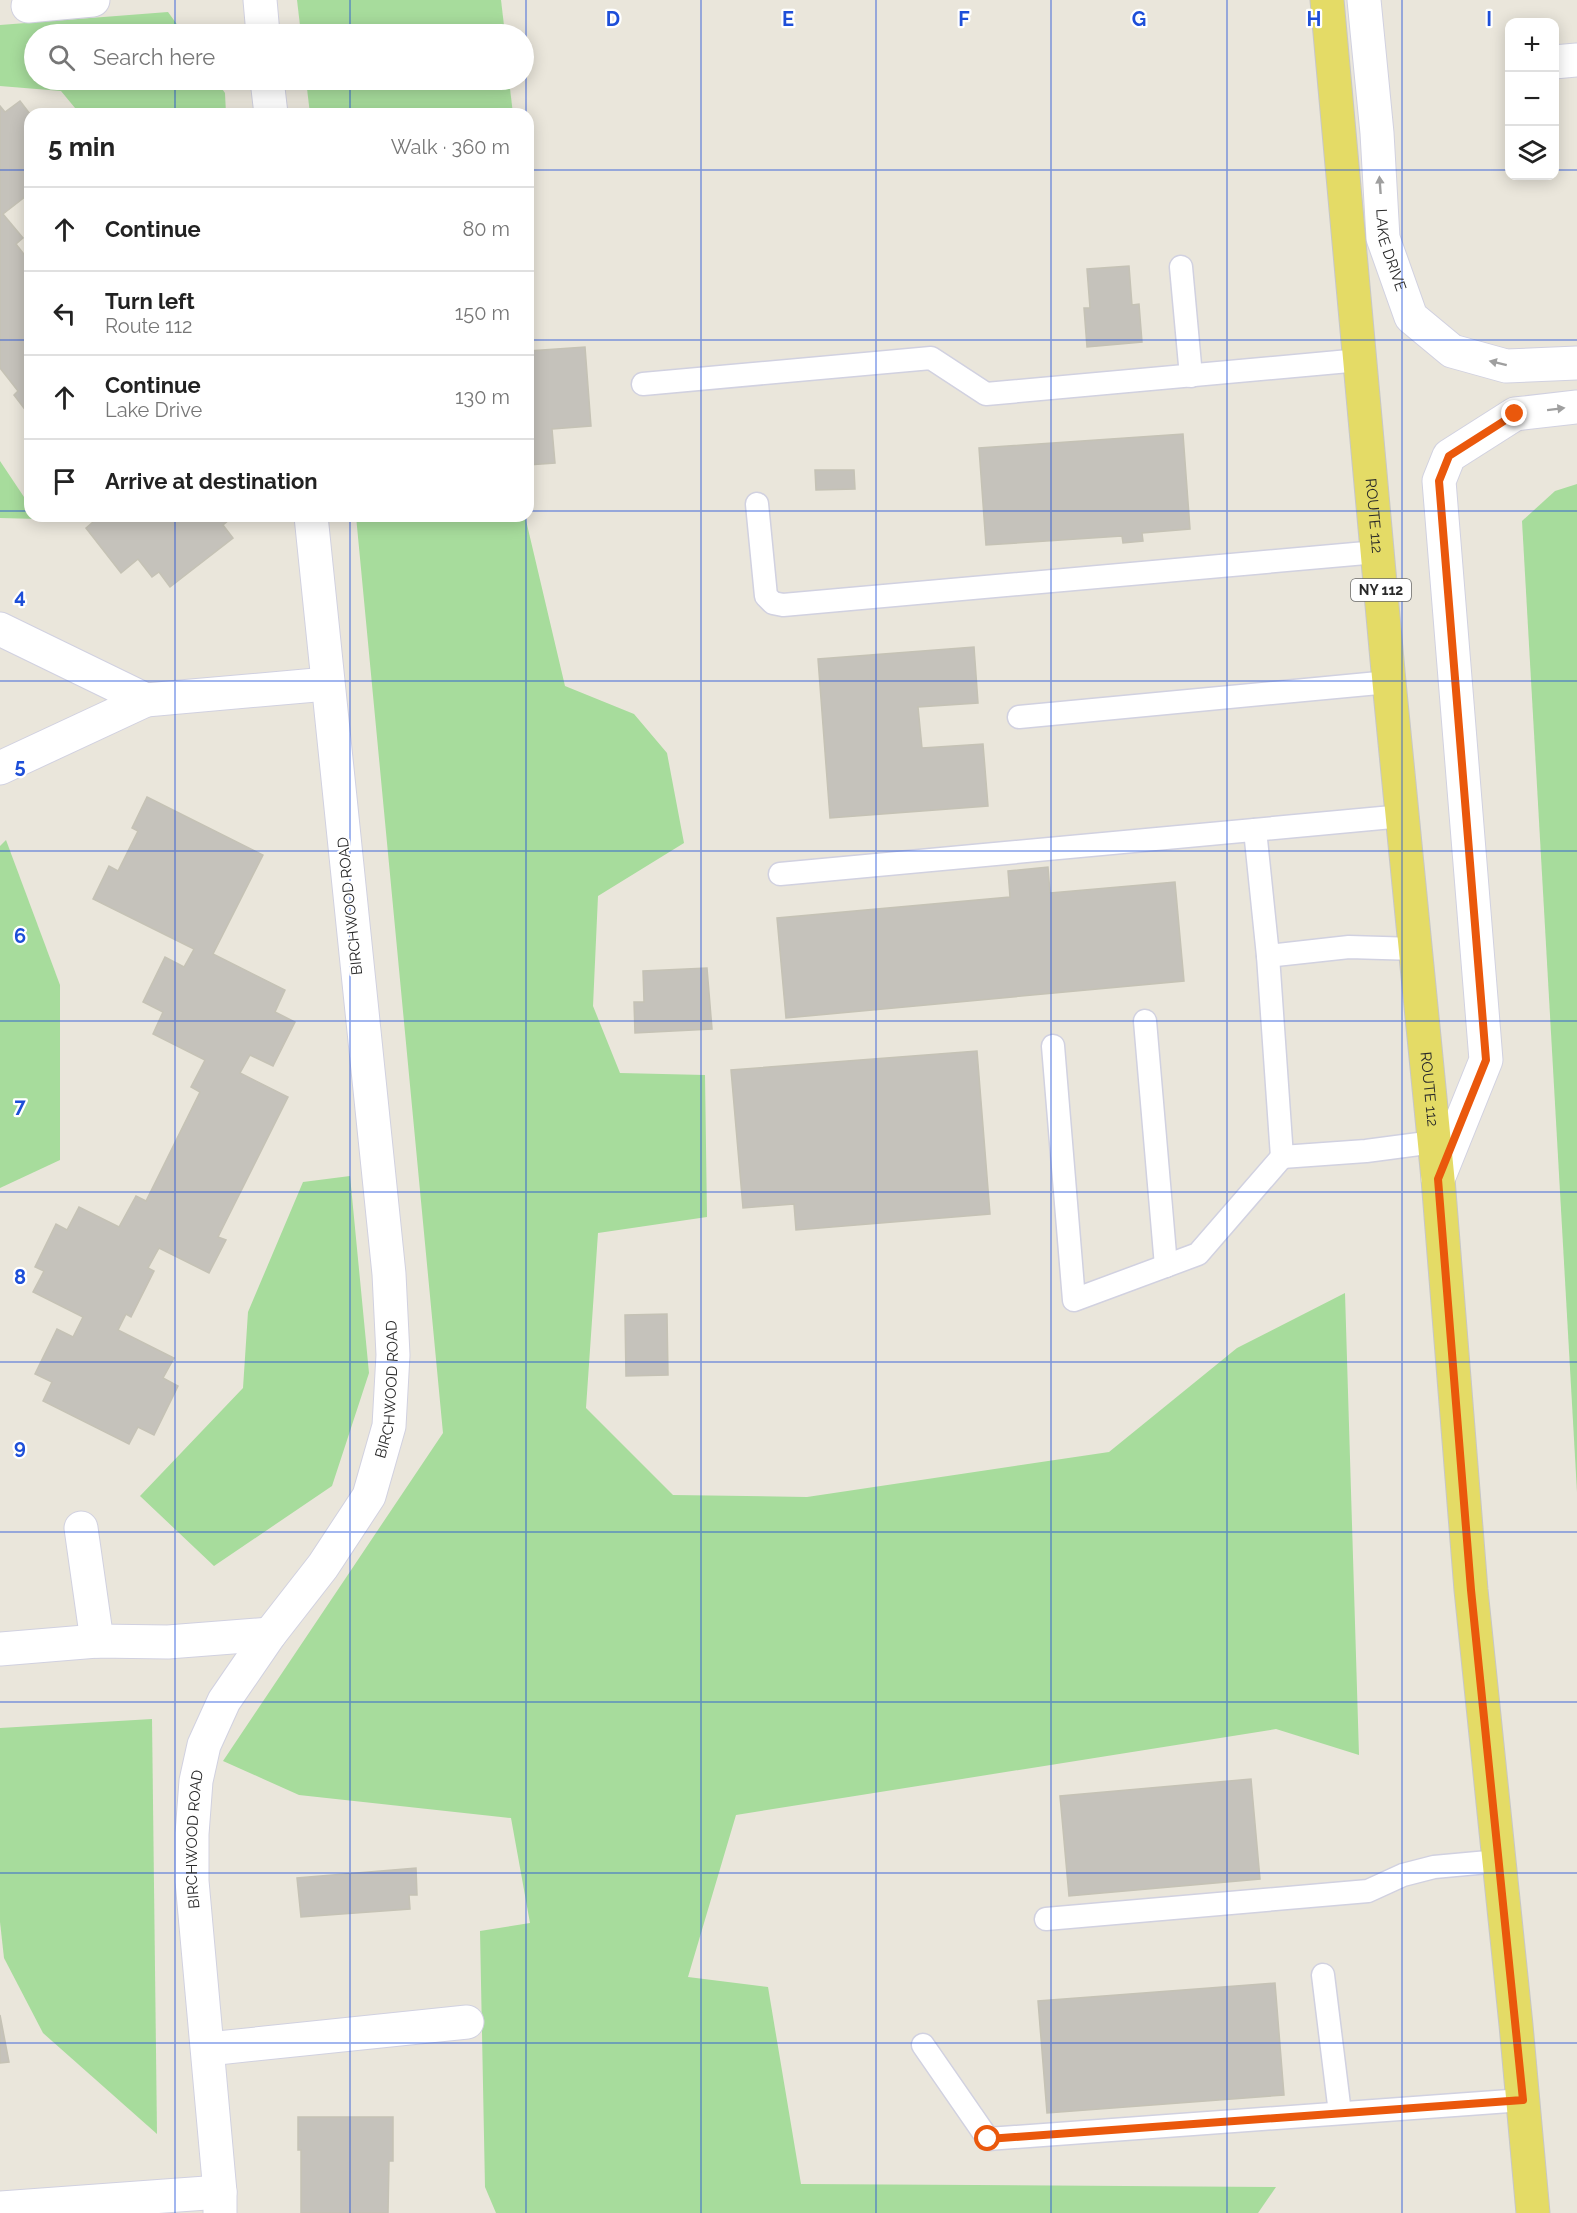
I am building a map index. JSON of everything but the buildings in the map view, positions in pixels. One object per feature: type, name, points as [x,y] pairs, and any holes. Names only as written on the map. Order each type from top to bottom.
[{"type":"main road","name":"ROUTE 112","points":[[1327,0],[1389,682],[1438,1179],[1471,1590],[1533,2213]]},
{"type":"street","points":[[28,6],[93,0]]},
{"type":"street","points":[[260,0],[262,24]]},
{"type":"street","name":"LAKE DRIVE","points":[[1364,0],[1377,133],[1383,238],[1411,317],[1452,351],[1506,366],[1577,363]]},
{"type":"street","points":[[1559,62],[1577,60]]},
{"type":"street","points":[[268,90],[270,108]]},
{"type":"street","points":[[1438,1179],[1486,1060],[1439,481],[1449,456],[1515,414],[1577,407]]},
{"type":"street","name":"BIRCHWOOD ROAD","points":[[220,2203],[192,1881],[192,1834],[196,1781],[204,1745],[224,1701],[270,1634],[323,1566],[369,1496],[389,1426],[393,1355],[389,1274],[312,522]]},
{"type":"street","points":[[0,629],[146,700]]},
{"type":"street","points":[[0,768],[146,700],[327,684]]},
{"type":"street","points":[[81,1528],[97,1641]]},
{"type":"street","points":[[0,1649],[97,1641],[168,1642],[270,1634]]},
{"type":"street","points":[[208,2049],[466,2022]]},
{"type":"street","points":[[0,2208],[220,2203]]},
{"type":"lane","points":[[1181,267],[1191,376]]},
{"type":"lane","points":[[643,384],[931,358],[986,394],[1360,360]]},
{"type":"lane","points":[[757,504],[766,596],[773,603],[783,605],[1377,552]]},
{"type":"lane","points":[[1019,717],[1389,682]]},
{"type":"lane","points":[[780,874],[1403,816]]},
{"type":"lane","points":[[1053,1046],[1074,1300],[1198,1254],[1282,1157],[1268,956],[1255,830]]},
{"type":"lane","points":[[1268,956],[1349,946],[1416,949]]},
{"type":"lane","points":[[1145,1021],[1166,1266]]},
{"type":"lane","points":[[1282,1157],[1366,1151],[1434,1142]]},
{"type":"lane","points":[[1046,1919],[1368,1891],[1403,1875],[1434,1867],[1499,1861]]},
{"type":"lane","points":[[1323,1975],[1340,2113]]},
{"type":"lane","points":[[923,2045],[988,2139],[1523,2100]]},
{"type":"green space","points":[[297,0],[501,0],[504,24],[300,24]]},
{"type":"green space","points":[[168,12],[177,24],[24,24],[24,88],[0,86],[0,25]]},
{"type":"green space","points":[[49,90],[223,90],[226,108],[75,108],[61,91]]},
{"type":"green space","points":[[307,90],[510,90],[512,108],[309,108]]},
{"type":"green space","points":[[0,461],[24,497],[24,519],[0,518]]},
{"type":"green space","points":[[1577,484],[1577,1492],[1522,521],[1555,491]]},
{"type":"green space","points":[[357,522],[526,522],[565,686],[634,714],[667,753],[684,843],[598,896],[593,1006],[620,1073],[705,1075],[707,1217],[598,1233],[586,1408],[673,1495],[807,1497],[1109,1452],[1237,1348],[1345,1293],[1359,1755],[1276,1729],[736,1815],[688,1977],[768,1987],[801,2184],[1276,2187],[1258,2213],[496,2213],[485,2187],[480,1931],[530,1923],[511,1818],[299,1795],[223,1761],[443,1433]]},
{"type":"green space","points":[[6,840],[60,985],[60,1160],[0,1188],[0,846]]},
{"type":"green space","points":[[350,1176],[369,1373],[332,1486],[214,1566],[140,1496],[243,1388],[248,1312],[303,1182]]},
{"type":"green space","points":[[152,1719],[157,2134],[43,2033],[4,1958],[0,1922],[0,1728]]},
{"type":"route","points":[[988,2139],[1523,2100],[1471,1590],[1438,1179],[1486,1060],[1439,481],[1449,456],[1515,414]]}]
